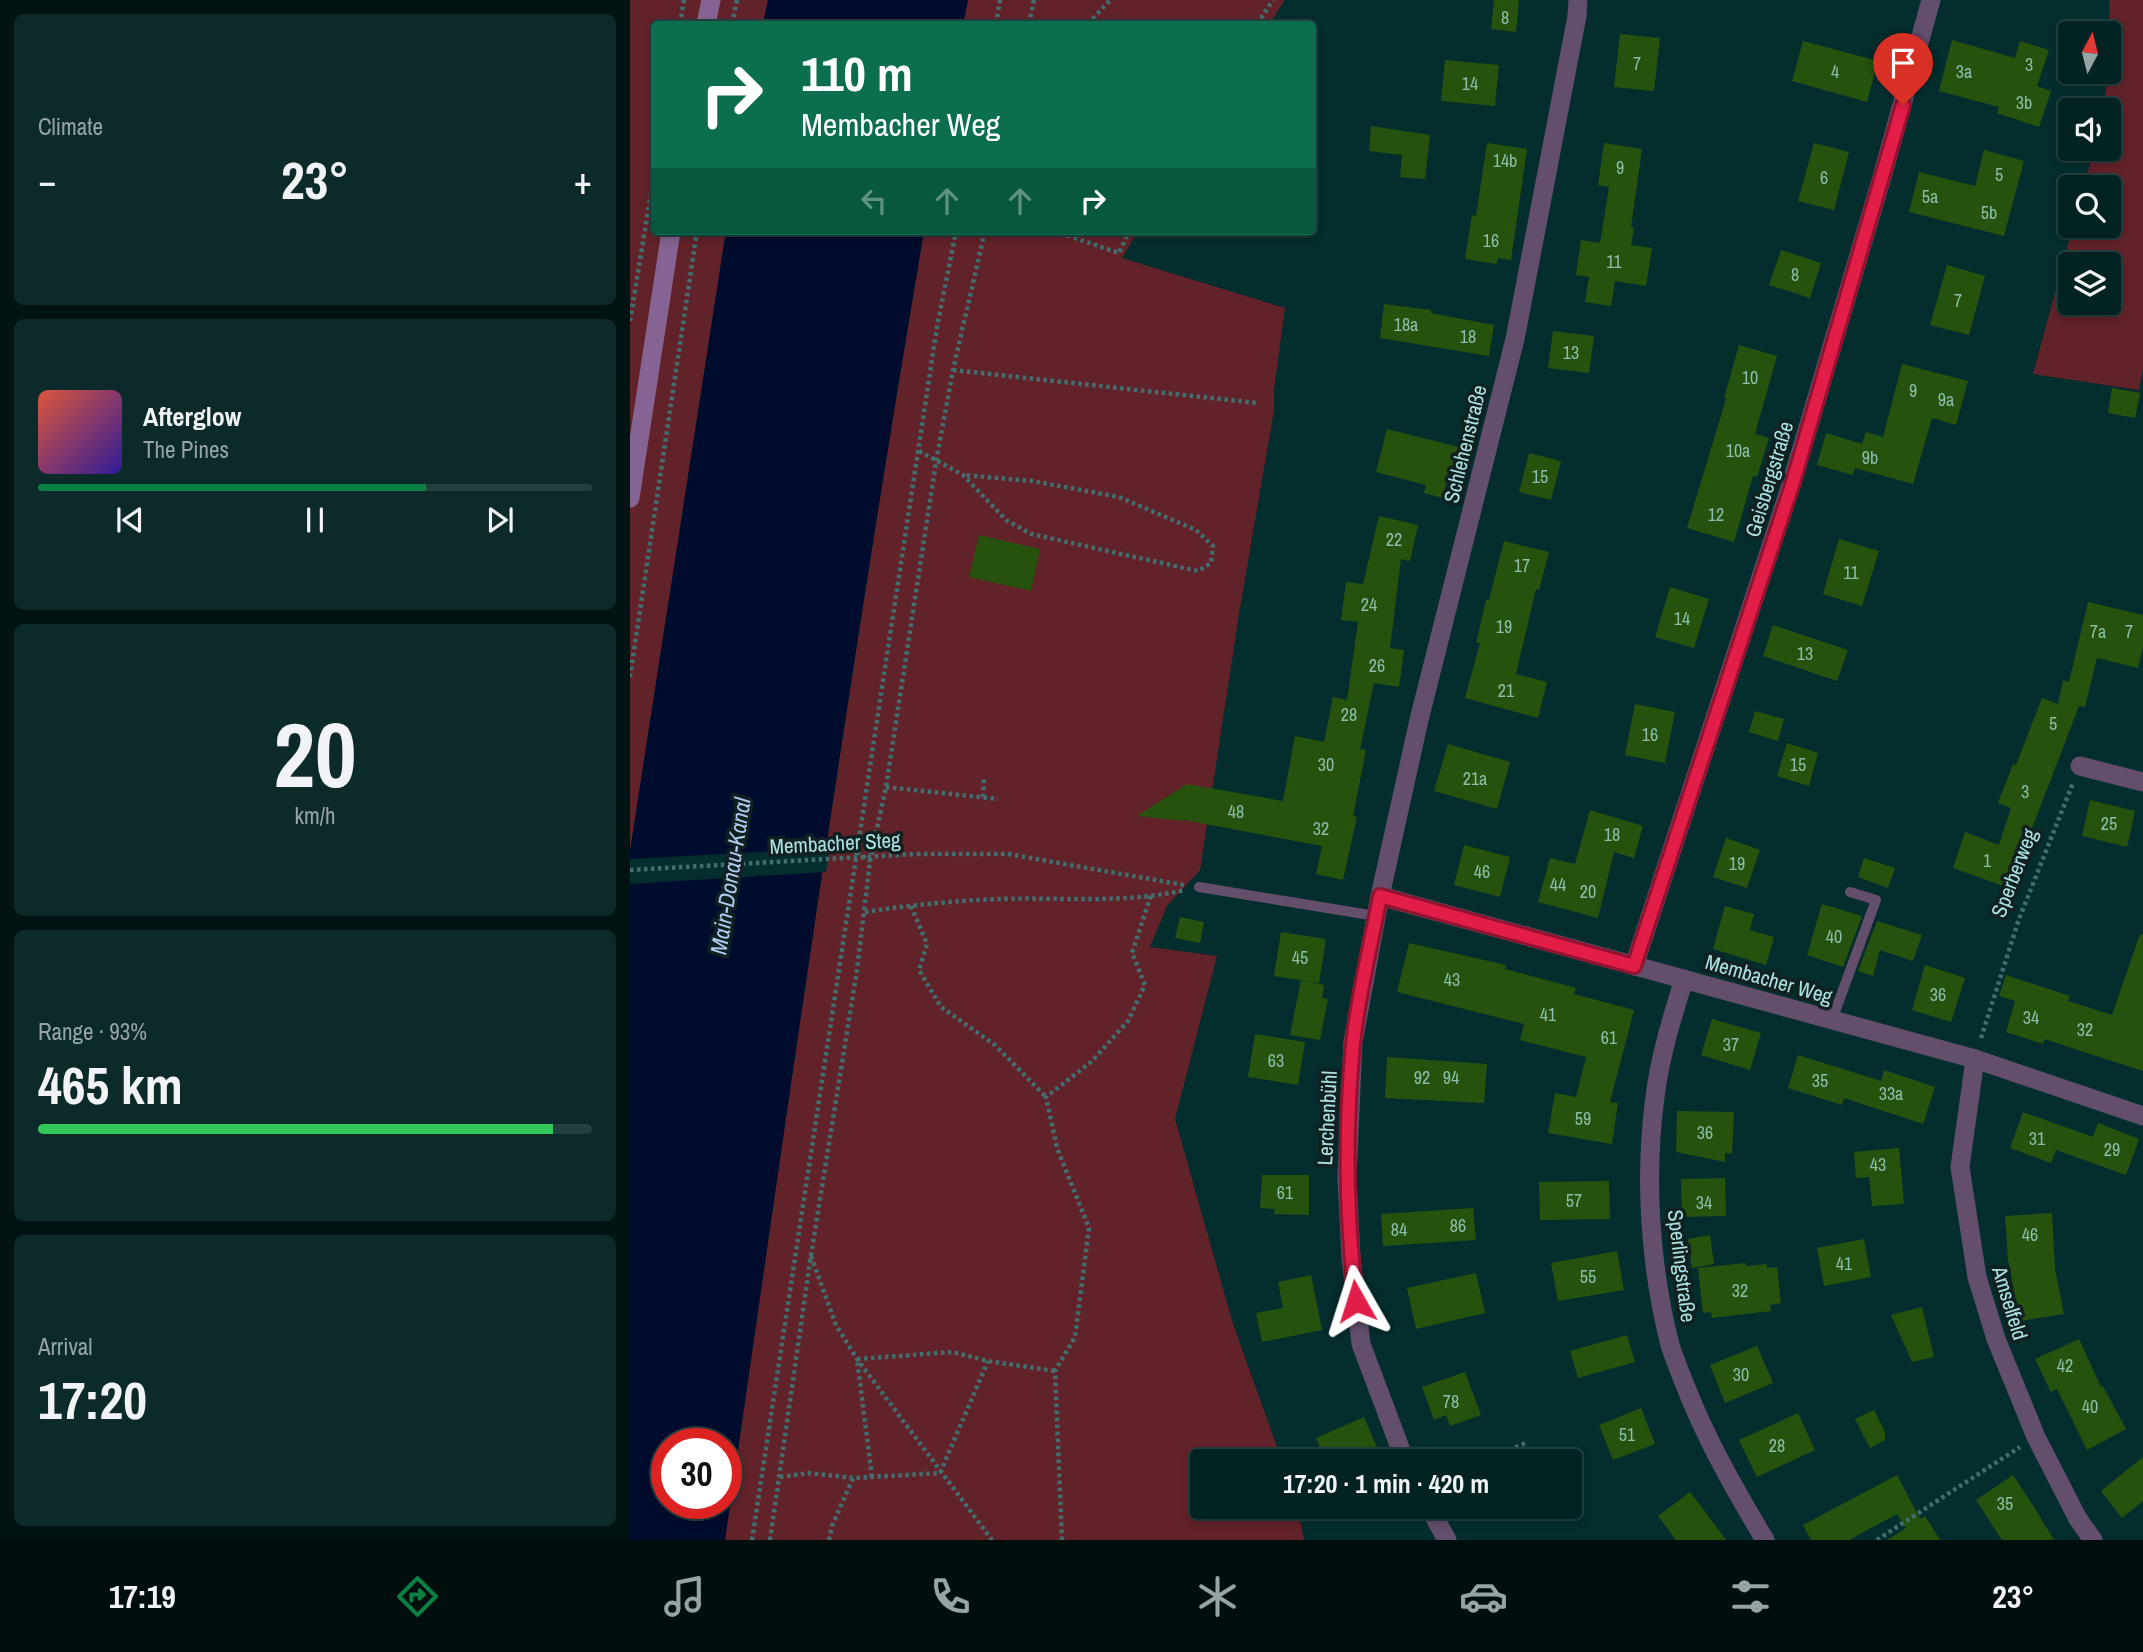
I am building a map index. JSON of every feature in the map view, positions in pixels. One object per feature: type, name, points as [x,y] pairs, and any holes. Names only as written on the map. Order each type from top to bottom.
[{"type":"main road","points":[[706,21],[710,0]]},
{"type":"main road","points":[[630,498],[670,235]]},
{"type":"street","name":"Schlehenstraße","points":[[1380,896],[1419,720],[1515,339],[1574,29],[1577,0]]},
{"type":"street","name":"Geisbergstraße","points":[[1634,966],[1793,482],[1931,0]]},
{"type":"street","points":[[2080,766],[2143,782]]},
{"type":"street","name":"Lerchenbühl","points":[[1380,896],[1353,1042],[1347,1177],[1351,1258],[1361,1344],[1400,1449]]},
{"type":"street","name":"Membacher Weg","points":[[1380,896],[1975,1059],[2143,1116]]},
{"type":"street","name":"Sperlingstraße","points":[[1684,979],[1667,1032],[1655,1097],[1650,1178],[1655,1265],[1670,1346],[1699,1420],[1765,1540]]},
{"type":"street","name":"Amselfeld","points":[[1975,1059],[1959,1167],[1977,1277],[1996,1339],[2036,1437],[2078,1519],[2093,1540]]},
{"type":"street","points":[[1436,1519],[1447,1540]]},
{"type":"lane","points":[[1199,887],[1376,916]]},
{"type":"lane","points":[[1832,1020],[1875,900],[1850,892]]},
{"type":"path","points":[[680,21],[684,0]]},
{"type":"path","points":[[734,21],[737,0]]},
{"type":"path","points":[[996,21],[1000,0]]},
{"type":"path","points":[[1030,21],[1034,0]]},
{"type":"path","points":[[1091,21],[1110,0]]},
{"type":"path","points":[[1259,21],[1273,0]]},
{"type":"path","points":[[630,321],[651,193]]},
{"type":"path","points":[[630,677],[696,235]]},
{"type":"path","points":[[751,1540],[937,327],[955,235]]},
{"type":"path","points":[[770,1540],[865,912],[870,861],[886,787],[936,462],[953,370],[984,235]]},
{"type":"path","points":[[1066,235],[1119,253],[1127,235]]},
{"type":"path","points":[[953,370],[1257,404]]},
{"type":"path","points":[[919,451],[963,475],[1006,520],[1031,534],[1198,570],[1211,563],[1213,546],[1196,530],[1119,497],[1032,481],[963,475]]},
{"type":"path","name":"Sperberweg","points":[[1975,1059],[2019,919],[2080,766]]},
{"type":"path","points":[[983,797],[984,779]]},
{"type":"path","points":[[886,787],[998,799]]},
{"type":"path","points":[[857,852],[870,861]]},
{"type":"path","name":"Membacher Steg","points":[[630,870],[917,854],[1008,855],[1199,887]]},
{"type":"path","points":[[865,912],[911,905],[999,899],[1065,900],[1151,895],[1199,887]]},
{"type":"path","points":[[1046,1097],[1091,1062],[1128,1021],[1145,985],[1132,953],[1151,895]]},
{"type":"path","points":[[911,905],[927,944],[919,970],[941,1007],[995,1045],[1046,1097],[1057,1148],[1089,1228],[1074,1337],[1055,1371],[1062,1540]]},
{"type":"path","points":[[811,1255],[836,1325],[857,1359],[992,1540]]},
{"type":"path","points":[[857,1359],[951,1352],[988,1361],[1055,1371]]},
{"type":"path","points":[[857,1359],[872,1477]]},
{"type":"path","points":[[940,1473],[988,1361]]},
{"type":"path","points":[[1877,1540],[2036,1437]]},
{"type":"path","points":[[1511,1449],[1528,1442]]},
{"type":"path","points":[[780,1477],[809,1473],[853,1478],[940,1473]]},
{"type":"path","points":[[829,1540],[832,1526],[853,1478]]},
{"type":"shaded area","points":[[630,0],[768,0],[764,21],[651,21],[651,235],[725,235],[630,851]]},
{"type":"shaded area","points":[[968,0],[1285,0],[1271,21],[964,21]]},
{"type":"shaded area","points":[[2109,0],[2143,0],[2143,368],[2139,390],[2033,374],[2058,282],[2058,315],[2121,315],[2121,252],[2066,252],[2070,238],[2121,238],[2121,175],[2087,175],[2091,161],[2121,161],[2121,98],[2104,98],[2107,84],[2121,84],[2121,21],[2110,21]]},
{"type":"shaded area","points":[[923,235],[1136,235],[1122,258],[1285,308],[1274,389],[1274,410],[1239,614],[1200,870],[1167,906],[1150,947],[1217,956],[1175,1119],[1233,1324],[1278,1449],[1190,1449],[1190,1519],[1300,1519],[1304,1540],[725,1540],[728,1519],[742,1519],[741,1428],[845,721]]},
{"type":"water","points":[[768,0],[968,0],[964,21],[764,21]]},
{"type":"water","name":"Main-Donau-Kanal","points":[[725,235],[923,235],[845,721],[741,1428],[651,1428],[651,1519],[728,1519],[725,1540],[630,1540],[630,851]]},
{"type":"pier","points":[[830,848],[826,872],[630,884],[630,859]]},
{"type":"building","points":[[1494,0],[1519,0],[1516,32],[1491,29]]},
{"type":"building","points":[[1620,34],[1660,38],[1654,91],[1614,87]]},
{"type":"building","points":[[1952,40],[2015,58],[2020,41],[2049,50],[2037,86],[2051,91],[2039,127],[1997,113],[1999,107],[1939,91]]},
{"type":"building","points":[[1803,41],[1878,61],[1867,102],[1792,81]]},
{"type":"building","points":[[1445,60],[1499,65],[1495,106],[1441,101]]},
{"type":"building","points":[[1371,126],[1430,135],[1425,179],[1400,177],[1402,155],[1369,151]]},
{"type":"building","points":[[1487,143],[1527,149],[1511,260],[1498,258],[1497,264],[1465,259],[1472,215],[1476,216]]},
{"type":"building","points":[[1604,143],[1642,149],[1631,245],[1652,248],[1646,286],[1615,281],[1611,306],[1585,302],[1589,277],[1576,275],[1581,240],[1600,243],[1609,187],[1598,185]]},
{"type":"building","points":[[1814,143],[1849,152],[1834,210],[1798,201]]},
{"type":"building","points":[[1984,150],[2024,161],[2004,236],[1909,212],[1919,172],[1975,186]]},
{"type":"building","points":[[1781,250],[1821,263],[1810,298],[1769,285]]},
{"type":"building","points":[[1947,265],[1985,276],[1969,335],[1930,325]]},
{"type":"building","points":[[1384,304],[1431,310],[1431,313],[1494,325],[1489,356],[1380,338]]},
{"type":"building","points":[[1553,331],[1594,336],[1589,373],[1548,368]]},
{"type":"building","points":[[1739,345],[1777,356],[1755,434],[1769,438],[1757,477],[1753,476],[1734,542],[1687,528],[1726,399],[1724,398]]},
{"type":"building","points":[[1902,364],[1968,381],[1956,425],[1932,418],[1913,484],[1855,468],[1853,475],[1817,465],[1826,433],[1862,444],[1866,432],[1883,437]]},
{"type":"building","points":[[2112,388],[2140,393],[2135,418],[2108,413]]},
{"type":"building","points":[[1387,429],[1467,449],[1462,469],[1450,466],[1443,498],[1424,493],[1426,485],[1376,472]]},
{"type":"building","points":[[1529,453],[1561,461],[1551,500],[1519,492]]},
{"type":"building","points":[[1379,516],[1418,525],[1410,561],[1401,559],[1390,648],[1404,650],[1399,687],[1374,683],[1360,749],[1366,750],[1353,816],[1357,817],[1343,880],[1316,874],[1322,846],[1184,820],[1137,816],[1187,784],[1283,801],[1295,736],[1324,742],[1333,697],[1347,700],[1358,622],[1341,620],[1346,582],[1363,584]]},
{"type":"building","points":[[979,535],[1040,549],[1031,591],[969,577]]},
{"type":"building","points":[[1839,539],[1879,551],[1862,606],[1823,594]]},
{"type":"building","points":[[1504,541],[1549,552],[1539,590],[1536,589],[1516,674],[1547,682],[1538,718],[1465,698],[1480,643],[1476,643],[1486,600],[1489,600]]},
{"type":"building","points":[[1670,587],[1709,599],[1694,648],[1655,637]]},
{"type":"building","points":[[2088,602],[2143,615],[2143,646],[2138,668],[2097,658],[2085,707],[2079,706],[2009,888],[1953,868],[1965,832],[1999,845],[2011,808],[1998,803],[2042,698],[2058,704],[2063,680],[2069,682]]},
{"type":"building","points":[[1773,625],[1848,650],[1837,681],[1763,656]]},
{"type":"building","points":[[1635,704],[1675,712],[1665,763],[1625,755]]},
{"type":"building","points":[[1755,711],[1784,719],[1778,741],[1749,732]]},
{"type":"building","points":[[1787,743],[1818,753],[1809,786],[1777,776]]},
{"type":"building","points":[[1448,744],[1510,762],[1497,809],[1434,791]]},
{"type":"building","points":[[2090,800],[2135,811],[2127,847],[2082,836]]},
{"type":"building","points":[[1590,810],[1643,826],[1634,858],[1614,852],[1598,918],[1538,902],[1550,858],[1575,864]]},
{"type":"building","points":[[1726,838],[1760,850],[1747,888],[1713,877]]},
{"type":"building","points":[[1464,845],[1510,857],[1500,897],[1454,885]]},
{"type":"building","points":[[1864,858],[1895,868],[1888,888],[1858,877]]},
{"type":"building","points":[[1822,904],[1862,916],[1843,967],[1807,955]]},
{"type":"building","points":[[1725,906],[1754,914],[1750,930],[1774,937],[1766,965],[1713,949]]},
{"type":"building","points":[[1180,917],[1204,922],[1200,943],[1175,938]]},
{"type":"building","points":[[1877,921],[1922,935],[1913,961],[1880,950],[1873,976],[1858,971]]},
{"type":"building","points":[[1281,932],[1326,939],[1319,983],[1274,976]]},
{"type":"building","points":[[2140,934],[2143,935],[2143,1071],[2044,1039],[2043,1044],[2006,1032],[2015,1001],[1999,996],[2006,975],[2070,996],[2068,1001],[2112,1015]]},
{"type":"building","points":[[1409,943],[1506,965],[1505,969],[1576,988],[1574,994],[1634,1010],[1610,1102],[1618,1103],[1612,1144],[1548,1133],[1555,1093],[1576,1097],[1586,1057],[1520,1040],[1524,1024],[1397,992]]},
{"type":"building","points":[[1925,965],[1965,978],[1951,1022],[1912,1010]]},
{"type":"building","points":[[1301,980],[1324,985],[1322,998],[1328,999],[1320,1040],[1290,1035]]},
{"type":"building","points":[[1712,1019],[1761,1033],[1750,1070],[1701,1055]]},
{"type":"building","points":[[1255,1034],[1305,1042],[1298,1085],[1248,1077]]},
{"type":"building","points":[[1798,1055],[1881,1081],[1884,1070],[1935,1087],[1923,1124],[1844,1098],[1842,1105],[1788,1088]]},
{"type":"building","points":[[1387,1057],[1487,1064],[1484,1103],[1385,1098]]},
{"type":"building","points":[[1677,1111],[1734,1112],[1732,1154],[1725,1153],[1725,1162],[1676,1152]]},
{"type":"building","points":[[2023,1112],[2093,1137],[2098,1123],[2139,1139],[2126,1175],[2056,1150],[2051,1163],[2010,1148]]},
{"type":"building","points":[[1899,1148],[1904,1204],[1872,1206],[1869,1177],[1856,1178],[1854,1152]]},
{"type":"building","points":[[1262,1175],[1309,1175],[1309,1215],[1274,1214],[1275,1209],[1260,1208]]},
{"type":"building","points":[[1725,1178],[1726,1216],[1682,1217],[1681,1179]]},
{"type":"building","points":[[1609,1181],[1610,1219],[1540,1220],[1539,1182]]},
{"type":"building","points":[[1473,1208],[1476,1240],[1383,1246],[1381,1214]]},
{"type":"building","points":[[2052,1213],[2055,1269],[2064,1314],[2020,1321],[2008,1260],[2005,1216]]},
{"type":"building","points":[[1710,1235],[1714,1264],[1692,1268],[1688,1239]]},
{"type":"building","points":[[1864,1239],[1871,1277],[1824,1286],[1817,1248]]},
{"type":"building","points":[[1617,1251],[1624,1290],[1558,1301],[1551,1263]]},
{"type":"building","points":[[1746,1263],[1746,1266],[1767,1264],[1767,1268],[1777,1267],[1781,1303],[1770,1305],[1771,1311],[1712,1318],[1711,1312],[1703,1313],[1698,1268]]},
{"type":"building","points":[[1476,1273],[1485,1313],[1416,1329],[1407,1288]]},
{"type":"building","points":[[1311,1275],[1322,1330],[1262,1342],[1256,1313],[1283,1308],[1278,1282]]},
{"type":"building","points":[[1922,1307],[1934,1357],[1912,1362],[1891,1315]]},
{"type":"building","points":[[1627,1335],[1635,1362],[1578,1378],[1570,1351]]},
{"type":"building","points":[[2079,1339],[2101,1387],[2103,1386],[2126,1429],[2087,1450],[2057,1389],[2051,1392],[2035,1359]]},
{"type":"building","points":[[1757,1346],[1773,1383],[1725,1403],[1710,1365]]},
{"type":"building","points":[[1465,1372],[1481,1415],[1450,1426],[1446,1415],[1434,1420],[1422,1387]]},
{"type":"building","points":[[1641,1408],[1655,1444],[1613,1460],[1599,1425]]},
{"type":"building","points":[[1874,1410],[1885,1432],[1885,1440],[1870,1448],[1855,1419]]},
{"type":"building","points":[[1798,1413],[1815,1450],[1757,1477],[1739,1440]]},
{"type":"building","points":[[1364,1417],[1378,1449],[1320,1449],[1316,1438]]},
{"type":"building","points":[[2143,1457],[2143,1501],[2122,1518],[2101,1491]]},
{"type":"building","points":[[1897,1475],[1920,1519],[1925,1516],[1940,1540],[1887,1540],[1906,1528],[1897,1514],[1849,1540],[1811,1540],[1803,1525]]},
{"type":"building","points":[[2013,1475],[2054,1540],[2002,1540],[1976,1500]]},
{"type":"building","points":[[1690,1492],[1726,1540],[1676,1540],[1658,1516]]},
{"type":"route","points":[[1356,1301],[1347,1177],[1353,1042],[1380,896],[1634,966],[1793,482],[1903,105]]}]
